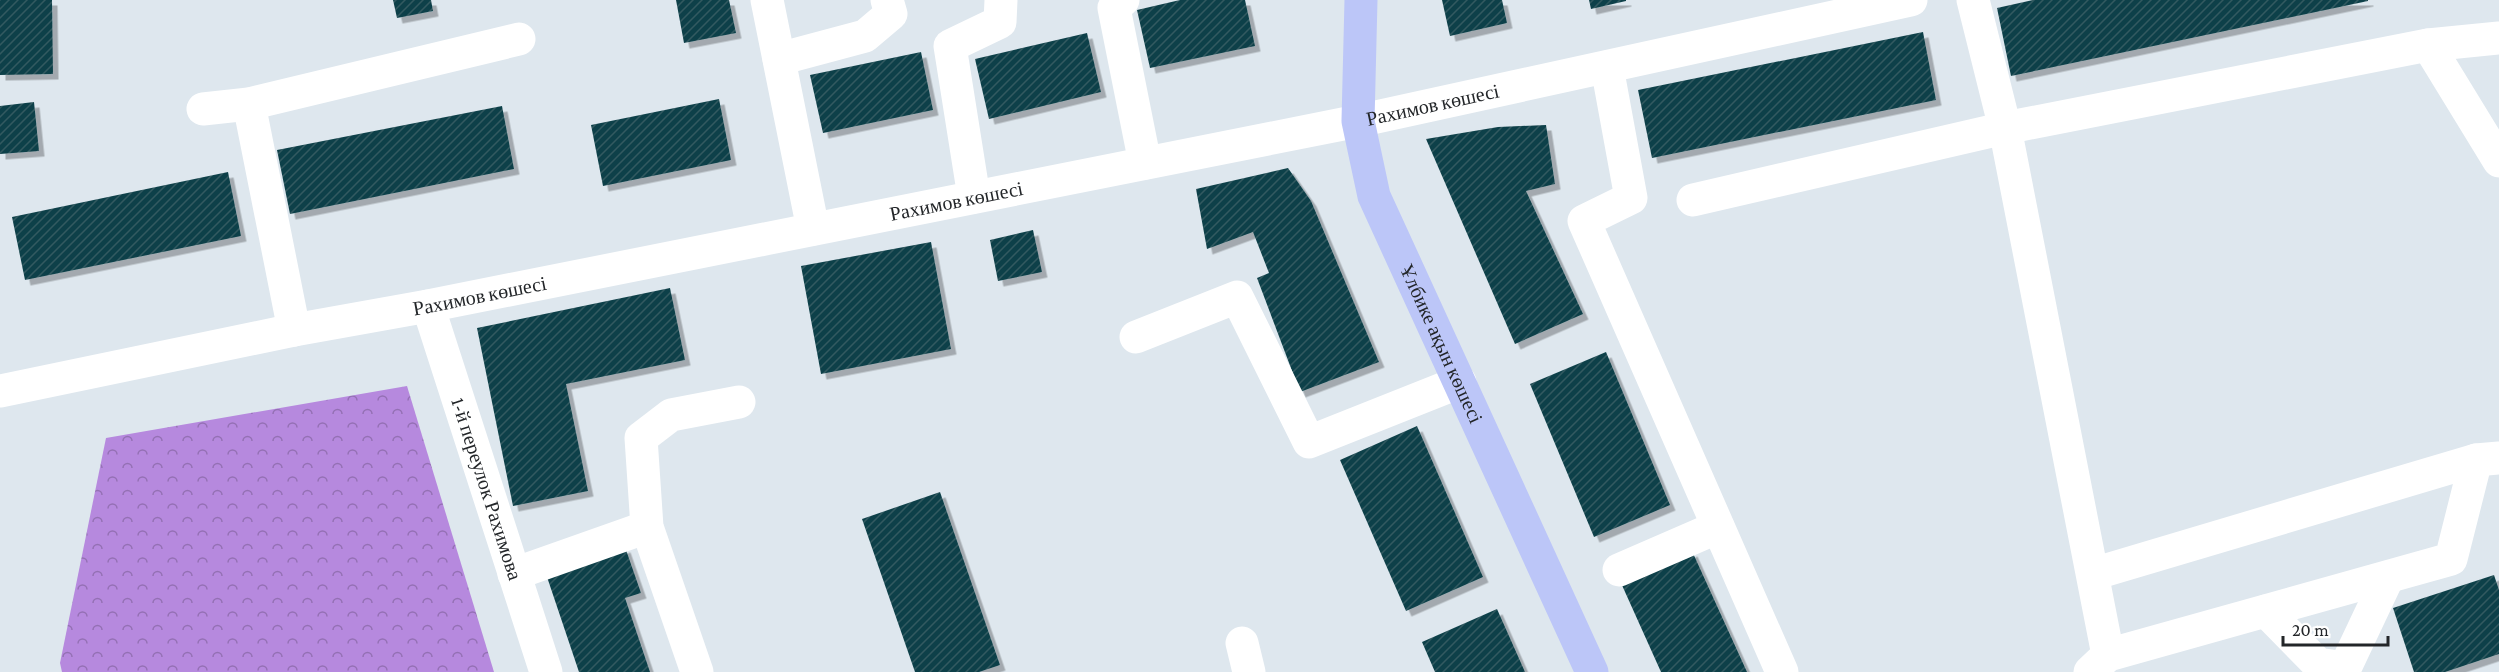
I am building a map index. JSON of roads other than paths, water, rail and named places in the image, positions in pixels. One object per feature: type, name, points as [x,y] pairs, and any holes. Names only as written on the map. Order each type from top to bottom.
[{"type":"main road","name":"Ұлбике ақын көшесі","points":[[1361,0],[1358,121],[1374,196],[1592,672]]},
{"type":"street","points":[[767,0],[813,229]]},
{"type":"street","points":[[778,59],[865,36],[891,14],[887,0]]},
{"type":"street","points":[[974,197],[950,46],[1000,22],[1001,0]]},
{"type":"street","points":[[1123,0],[1114,8],[1145,163]]},
{"type":"street","name":"Рахимов көшесі","points":[[0,391],[294,330],[428,306],[1358,121],[1911,0]]},
{"type":"street","points":[[1972,0],[2005,128],[2093,574],[2099,664],[2266,611],[2451,559],[2487,459]]},
{"type":"street","points":[[1693,200],[2005,128],[2428,45],[2499,38]]},
{"type":"street","points":[[203,109],[249,104],[519,39]]},
{"type":"street","points":[[2428,45],[2499,161]]},
{"type":"street","points":[[1607,67],[1631,198],[1584,221],[1782,672]]},
{"type":"street","points":[[249,104],[294,330]]},
{"type":"street","points":[[1136,337],[1237,297],[1309,442],[1460,382]]},
{"type":"street","name":"1-й переулок Рахимова","points":[[428,306],[546,672]]},
{"type":"street","points":[[697,672],[647,527],[641,438],[671,415],[739,402]]},
{"type":"street","points":[[2093,574],[2487,459]]},
{"type":"street","points":[[514,574],[647,527]]},
{"type":"street","points":[[1619,570],[1718,527]]},
{"type":"street","points":[[2266,611],[2318,664],[2345,668],[2388,577]]}]
